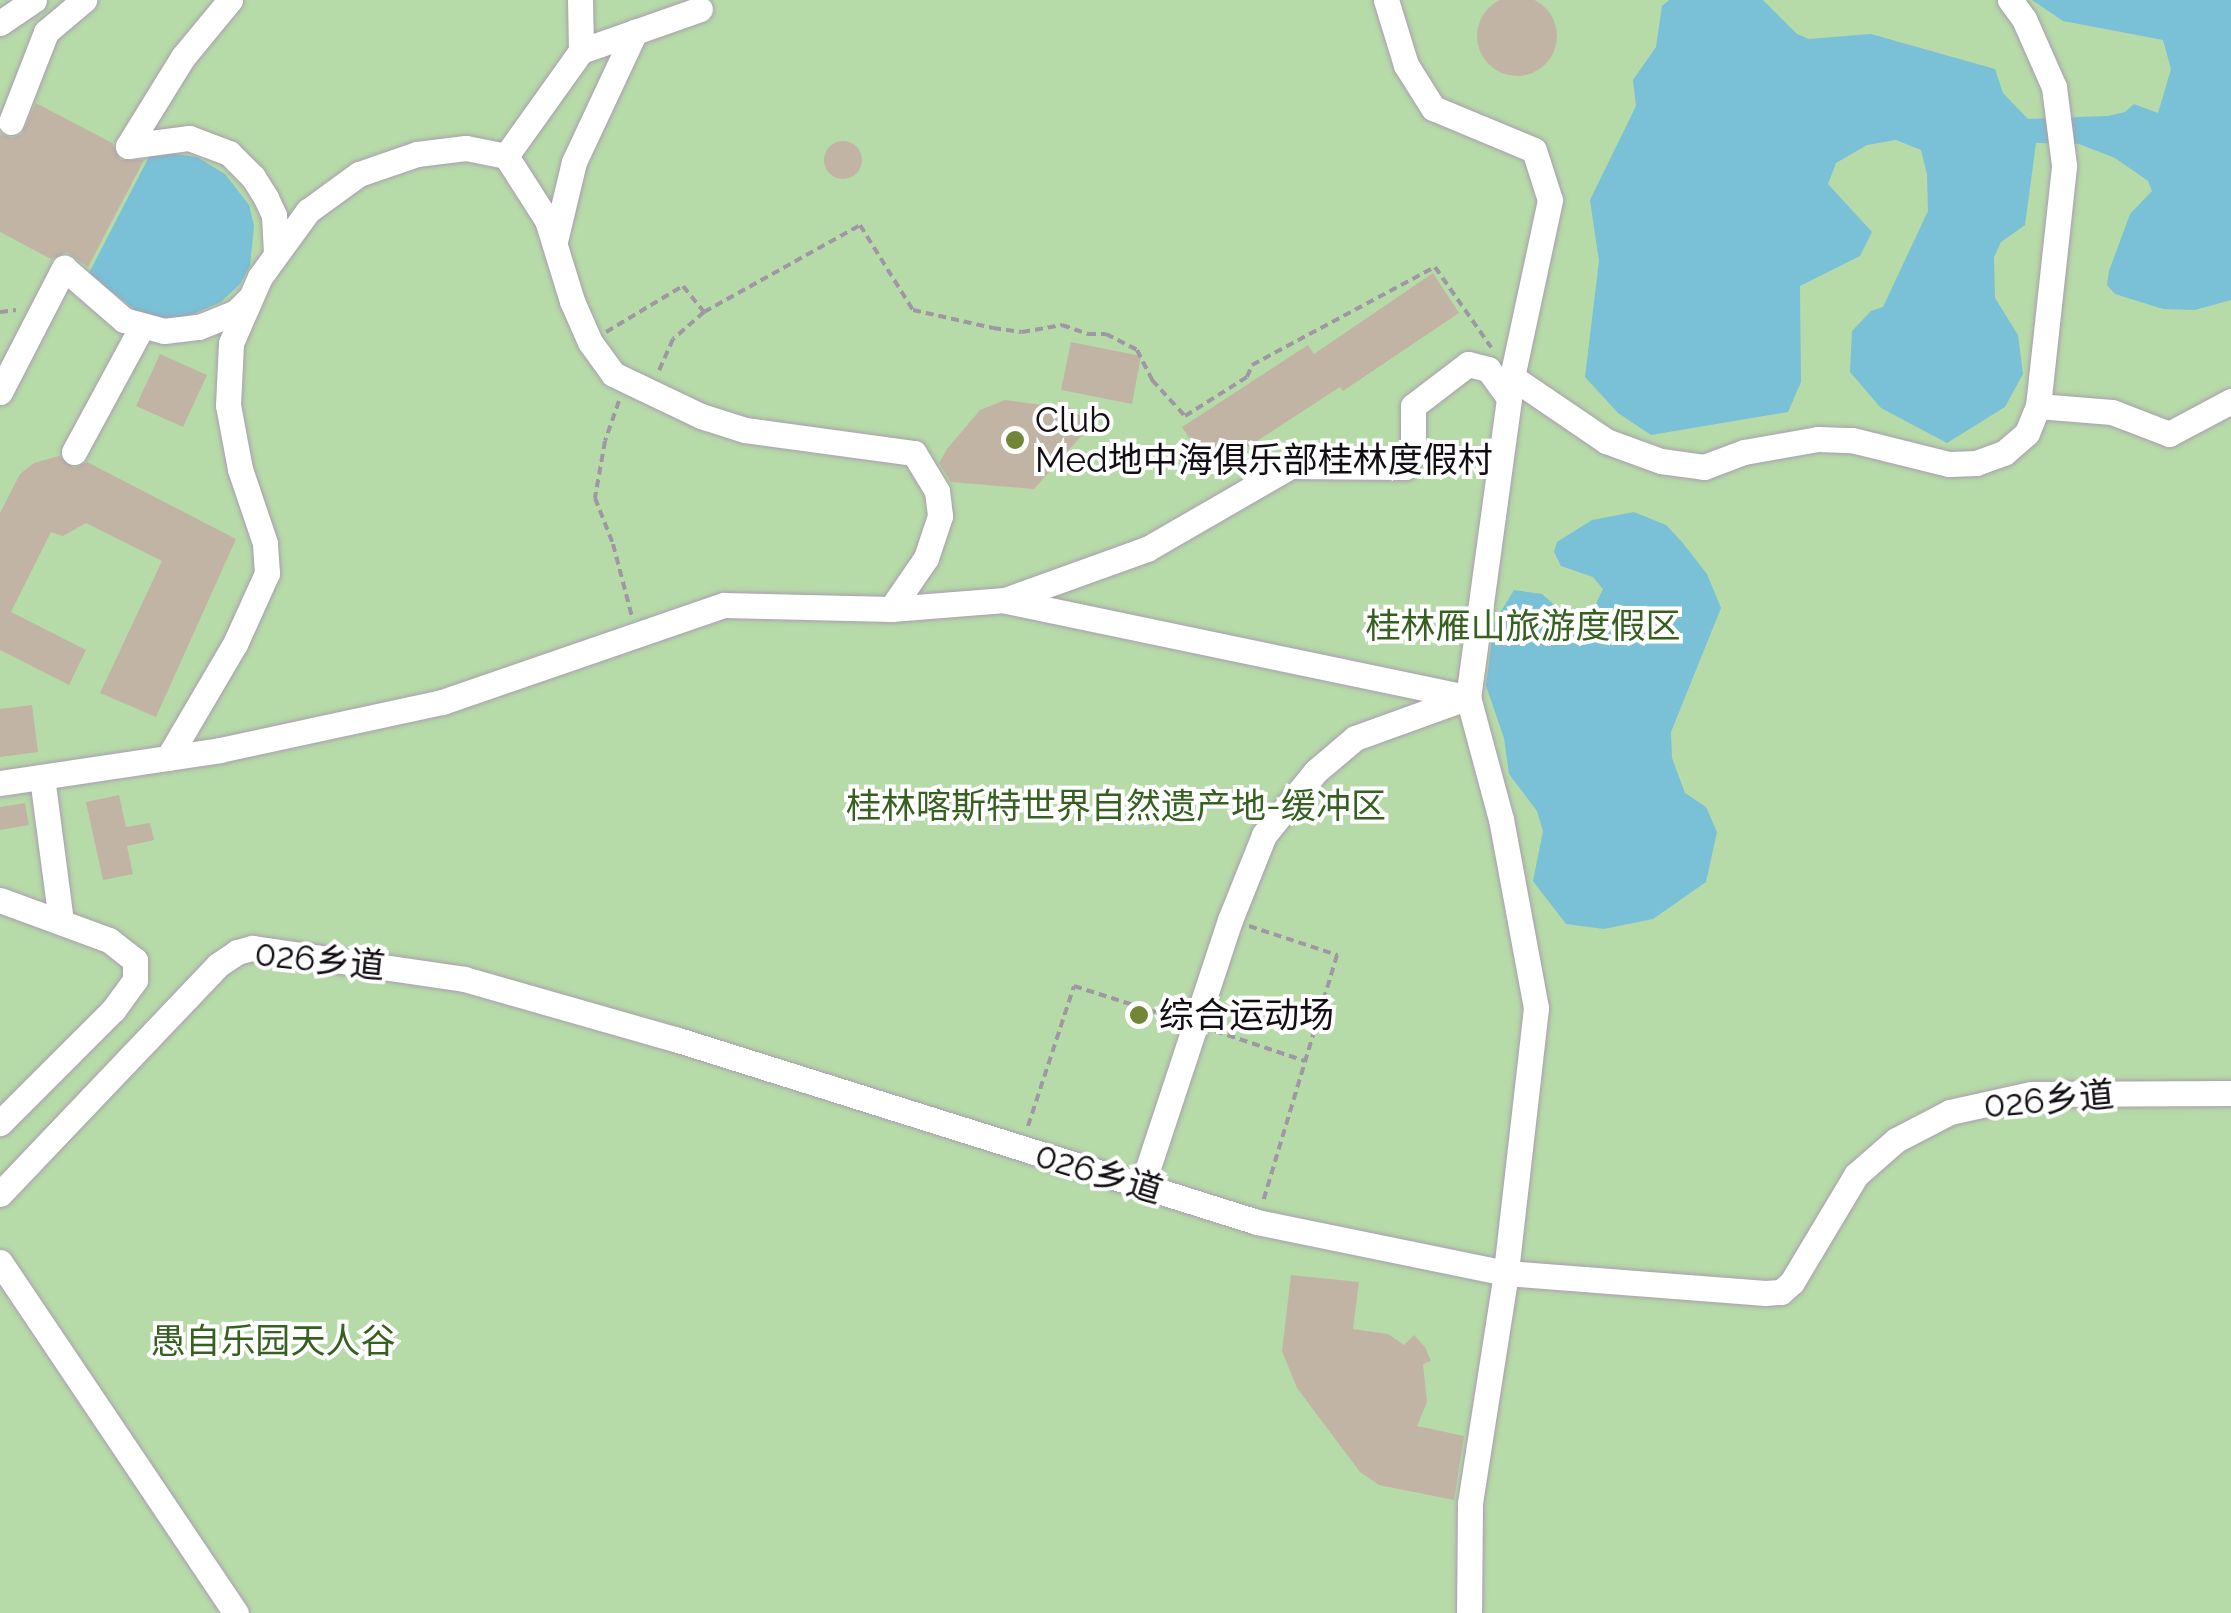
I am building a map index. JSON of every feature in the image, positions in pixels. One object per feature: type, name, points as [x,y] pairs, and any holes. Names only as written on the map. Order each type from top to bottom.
[{"type":"street","points":[[0,23],[34,0]]},
{"type":"street","points":[[11,122],[46,32],[84,0]]},
{"type":"street","points":[[230,0],[183,57],[128,146],[188,138],[228,154],[254,176],[266,198],[274,215],[276,252]]},
{"type":"street","points":[[580,0],[581,51]]},
{"type":"street","points":[[1386,0],[1406,65],[1433,108],[1534,150],[1542,164],[1550,200],[1510,388],[1468,697],[1501,819],[1536,1008],[1506,1274],[1470,1504],[1468,1613]]},
{"type":"street","points":[[0,783],[168,758],[442,702],[724,605],[891,609],[1004,600],[1148,549],[1291,466],[1405,467],[1412,457],[1413,406],[1468,364],[1488,369],[1510,388],[1606,441],[1661,461],[1704,467],[1744,452],[1818,439],[1852,440],[1948,464],[1976,463],[2015,445],[2026,433],[2038,406],[2064,165],[2054,87],[2024,18],[2010,0]]},
{"type":"street","points":[[506,156],[581,51],[699,3]]},
{"type":"street","points":[[555,242],[574,162],[635,32]]},
{"type":"street","points":[[168,758],[235,644],[267,573],[266,543],[240,469],[228,405],[231,343],[248,300],[276,252],[308,212],[358,174],[389,161],[466,148],[506,156],[547,220],[572,301],[590,342],[613,374],[634,386],[745,430],[914,453],[937,492],[940,516],[926,558],[891,609]]},
{"type":"street","points":[[0,392],[64,268],[124,320],[142,326],[182,331],[199,328],[236,312],[248,300]]},
{"type":"street","points":[[74,452],[142,326]]},
{"type":"street","points":[[2038,406],[2112,412],[2169,434],[2231,401]]},
{"type":"street","points":[[1004,600],[1468,697]]},
{"type":"street","points":[[1142,1186],[1230,920],[1264,835],[1316,771],[1355,738],[1468,697]]},
{"type":"street","points":[[42,777],[62,922]]},
{"type":"street","points":[[0,900],[127,950],[135,960],[135,980],[113,1010],[0,1123]]},
{"type":"street","name":"026乡道","points":[[1,1192],[218,965],[237,952],[252,948],[464,979],[674,1039],[1257,1222],[1506,1274],[1774,1294],[1792,1282],[1856,1175],[1896,1140],[1950,1112],[2031,1094],[2231,1093]]},
{"type":"street","points":[[0,1262],[236,1613]]},
{"type":"path","points":[[639,635],[595,498],[620,398],[661,370],[674,338],[704,312],[860,225],[913,310],[1022,332],[1062,325],[1088,334],[1106,334],[1137,350],[1152,380],[1184,416],[1248,378],[1252,364],[1436,267],[1510,388]]},
{"type":"path","points":[[590,342],[683,286],[704,312]]},
{"type":"path","points":[[1230,920],[1338,954],[1257,1222]]},
{"type":"path","points":[[1020,1149],[1074,986],[1305,1061]]},
{"type":"green space","name":"桂林雁山旅游度假区","points":[[0,0],[2231,0],[2231,1613],[0,1613]]},
{"type":"water","points":[[1669,0],[1763,0],[1797,34],[1809,39],[1871,34],[1995,69],[2003,93],[2028,119],[2108,116],[2125,112],[2134,104],[2158,113],[2171,69],[2163,40],[2063,21],[2032,0],[2231,0],[2231,300],[2195,310],[2163,309],[2115,294],[2107,285],[2109,271],[2130,214],[2152,191],[2148,181],[2115,158],[2079,144],[2036,143],[2025,225],[2001,242],[1994,257],[1995,298],[2018,335],[2023,374],[2005,407],[1947,443],[1881,408],[1850,372],[1852,331],[1871,311],[1883,307],[1928,211],[1927,174],[1921,150],[1896,140],[1867,145],[1836,163],[1828,184],[1872,232],[1860,256],[1800,286],[1801,382],[1788,412],[1651,435],[1618,413],[1585,377],[1599,261],[1590,200],[1636,106],[1633,80],[1656,47],[1662,6]]},
{"type":"water","points":[[152,151],[197,157],[225,174],[249,205],[254,226],[250,266],[240,284],[221,302],[186,317],[157,318],[136,311],[89,273]]},
{"type":"water","points":[[1634,512],[1666,525],[1682,542],[1707,574],[1721,608],[1671,732],[1672,758],[1685,793],[1706,807],[1717,832],[1706,882],[1653,919],[1604,929],[1566,924],[1533,881],[1543,831],[1537,811],[1509,774],[1504,738],[1486,686],[1494,623],[1514,590],[1542,594],[1576,624],[1588,620],[1603,589],[1593,577],[1561,566],[1554,552],[1557,542],[1592,520]]},
{"type":"building","points":[[1517,-4],[1532,-1],[1545,8],[1554,21],[1554,51],[1545,64],[1532,73],[1517,76],[1502,73],[1489,64],[1480,51],[1477,36],[1480,21],[1489,8],[1502,-1]]},
{"type":"building","points":[[36,103],[112,143],[120,160],[144,160],[88,267],[67,252],[51,259],[0,232],[0,134],[12,138],[22,134]]},
{"type":"building","points":[[843,141],[856,147],[862,160],[856,173],[843,179],[830,173],[824,160],[830,147]]},
{"type":"building","points":[[1433,273],[1459,313],[1343,391],[1340,387],[1211,471],[1182,427],[1308,345],[1314,354]]},
{"type":"building","points":[[1071,342],[1141,356],[1132,404],[1061,390]]},
{"type":"building","points":[[160,354],[207,375],[183,427],[136,406]]},
{"type":"building","name":"Club Med地中海俱乐部桂林度假村","points":[[1005,400],[1058,407],[1059,400],[1092,424],[1034,489],[951,482],[939,463],[947,449],[980,410]]},
{"type":"building","points":[[59,456],[74,468],[87,462],[236,539],[156,717],[100,693],[162,561],[86,523],[63,536],[51,532],[11,612],[86,650],[69,685],[0,650],[0,513],[20,474],[34,463]]},
{"type":"building","points":[[32,705],[38,752],[0,757],[0,709]]},
{"type":"building","points":[[119,795],[126,827],[150,823],[154,840],[127,846],[133,874],[103,880],[86,802]]},
{"type":"building","points":[[25,803],[29,825],[0,830],[0,807]]},
{"type":"building","points":[[1291,1275],[1359,1282],[1353,1329],[1388,1334],[1404,1345],[1414,1335],[1425,1347],[1431,1361],[1423,1364],[1427,1402],[1417,1426],[1464,1436],[1454,1500],[1379,1485],[1360,1472],[1297,1388],[1282,1351]]},
{"type":"place","name":"Club Med地中海俱乐部桂林度假村","points":[[1015,440]]},
{"type":"place","name":"综合运动场","points":[[1139,1015]]},
{"type":"park label","name":"桂林喀斯特世界自然遗产地-缓冲区","points":[[1116,806]]},
{"type":"park label","name":"愚自乐园天人谷","points":[[273,1341]]}]
